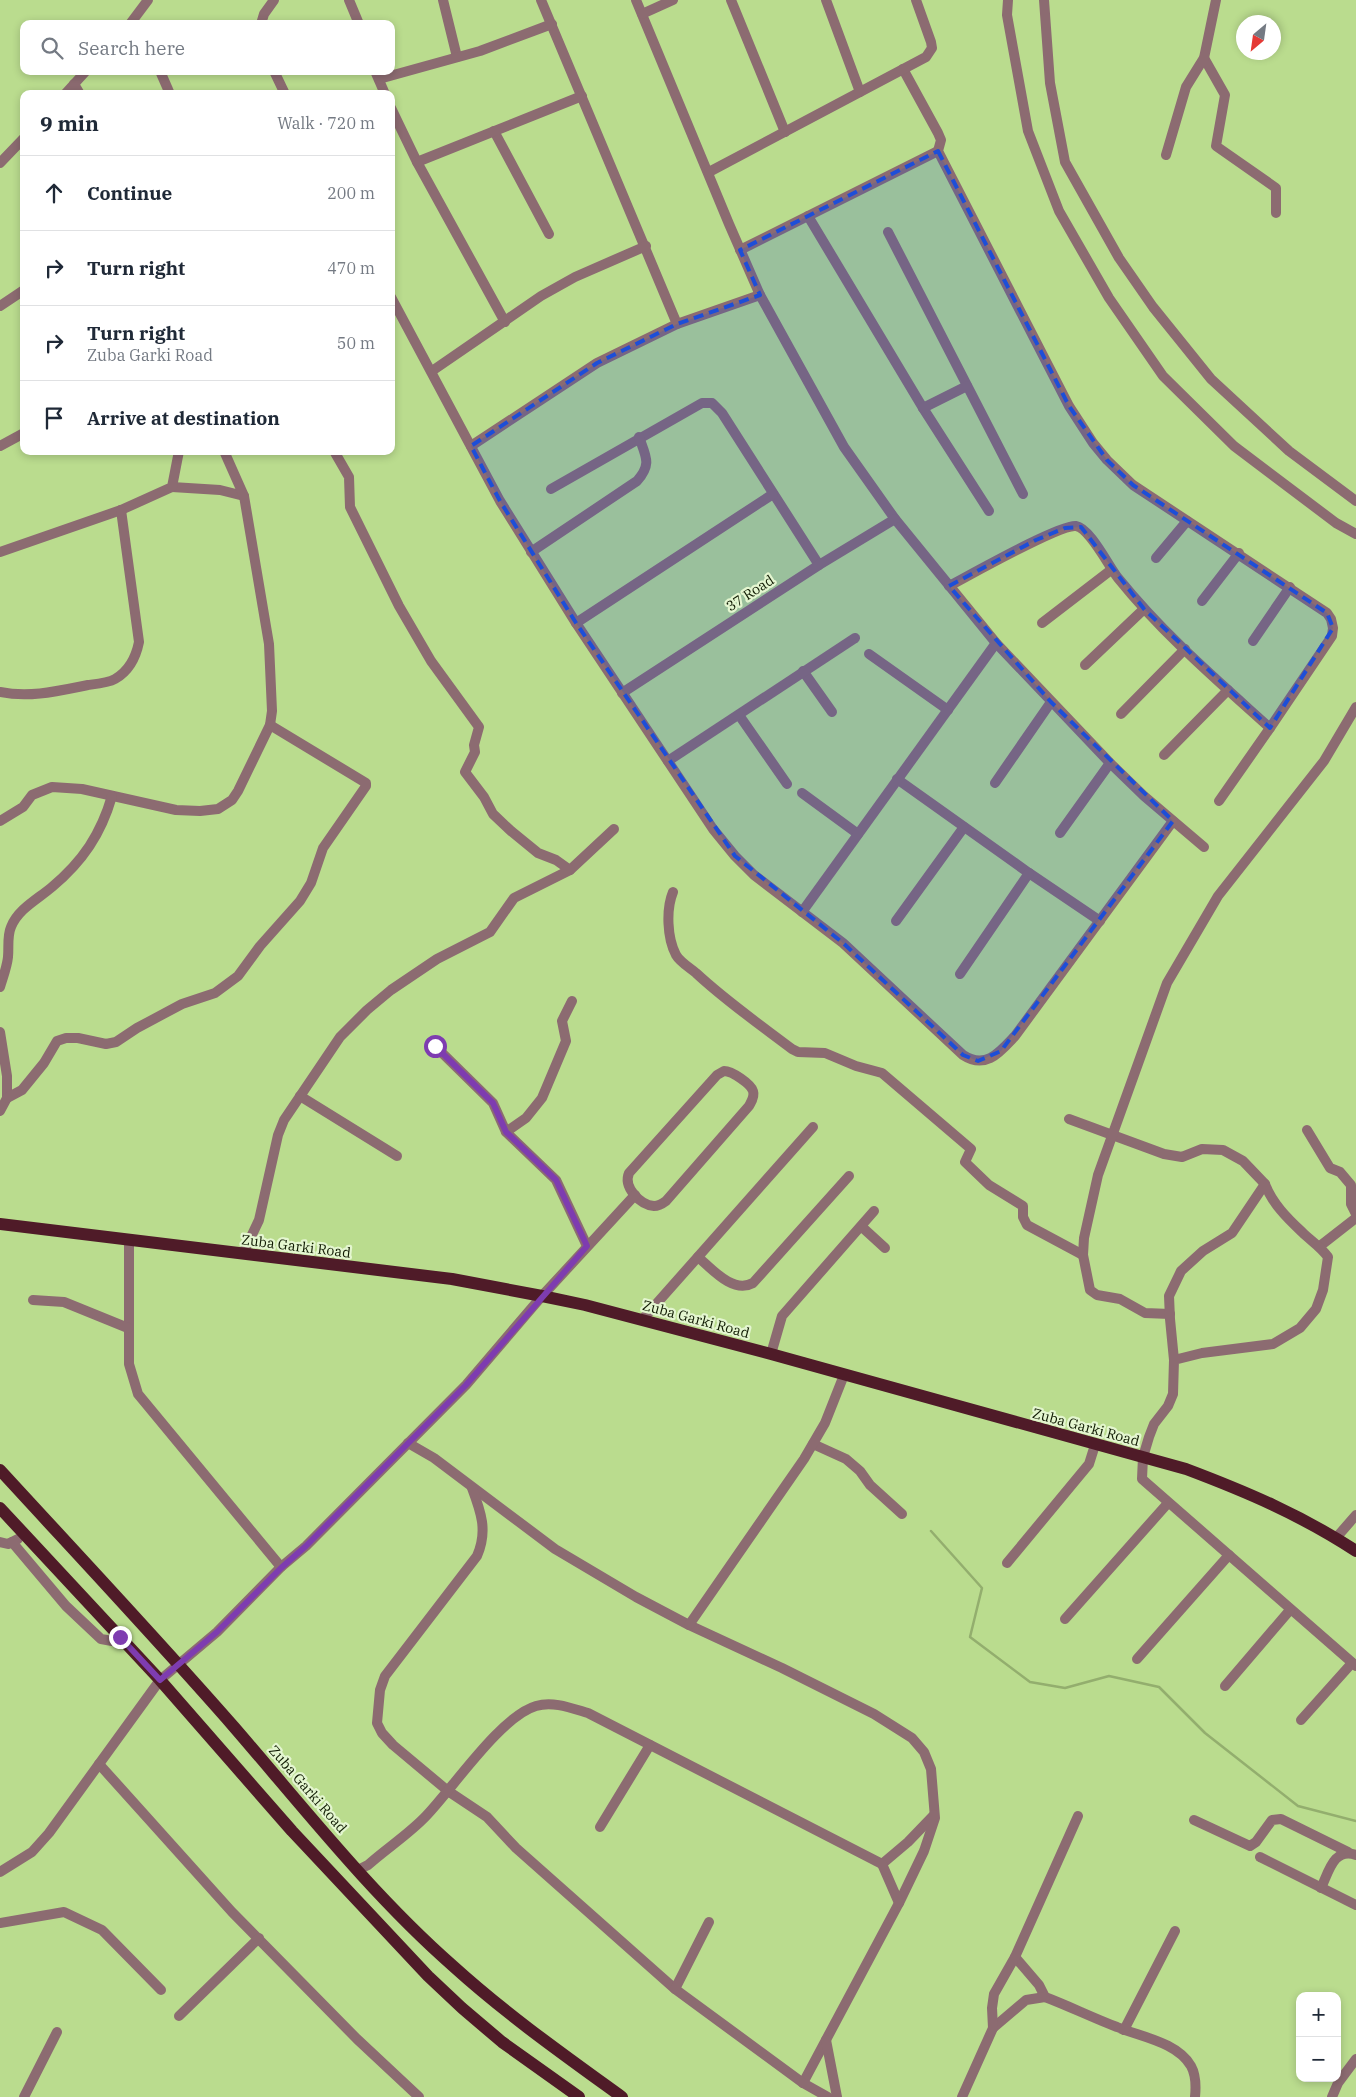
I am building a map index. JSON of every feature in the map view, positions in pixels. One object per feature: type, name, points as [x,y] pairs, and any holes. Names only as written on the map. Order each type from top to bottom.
[{"type":"main road","name":"Zuba Garki Road","points":[[0,1224],[452,1279],[585,1304],[1186,1469],[1266,1500],[1356,1551]]},
{"type":"main road","name":"Zuba Garki Road","points":[[0,1470],[178,1663],[358,1870],[405,1920],[452,1966],[534,2034],[622,2097]]},
{"type":"main road","points":[[0,1508],[160,1680],[292,1831],[428,1976],[502,2042],[580,2097]]},
{"type":"street","points":[[133,20],[148,0]]},
{"type":"street","points":[[262,20],[274,0]]},
{"type":"street","points":[[349,0],[357,20]]},
{"type":"street","points":[[443,0],[457,57]]},
{"type":"street","points":[[541,0],[678,324]]},
{"type":"street","points":[[636,0],[760,295],[844,447],[895,519],[996,643],[1110,763],[1204,847]]},
{"type":"street","points":[[642,14],[673,0]]},
{"type":"street","points":[[731,0],[785,132]]},
{"type":"street","points":[[826,0],[860,92]]},
{"type":"street","points":[[709,172],[926,57],[932,48],[916,0]]},
{"type":"street","points":[[1008,0],[1006,15],[1028,131],[1060,211],[1109,298],[1163,376],[1234,446],[1336,523],[1356,534]]},
{"type":"street","points":[[1044,0],[1050,83],[1065,162],[1119,258],[1153,307],[1212,379],[1289,451],[1356,501]]},
{"type":"street","points":[[1166,155],[1186,87],[1204,58],[1216,0]]},
{"type":"street","points":[[139,12],[142,20]]},
{"type":"street","points":[[395,71],[480,51],[552,24]]},
{"type":"street","points":[[1204,58],[1225,95],[1216,146],[1276,188],[1276,213]]},
{"type":"street","points":[[903,70],[938,133],[941,140],[938,151],[1080,425],[1107,460],[1133,485],[1187,522],[1239,553],[1290,587],[1327,613],[1331,619],[1332,636],[1219,801]]},
{"type":"street","points":[[68,90],[82,75]]},
{"type":"street","points":[[162,75],[168,90]]},
{"type":"street","points":[[276,75],[283,90]]},
{"type":"street","points":[[377,75],[383,90]]},
{"type":"street","points":[[74,84],[78,90]]},
{"type":"street","points":[[417,162],[582,96]]},
{"type":"street","points":[[395,116],[417,162],[505,322]]},
{"type":"street","points":[[494,131],[549,234]]},
{"type":"street","points":[[0,164],[20,142]]},
{"type":"street","points":[[740,250],[938,151]]},
{"type":"street","points":[[808,216],[924,408],[989,511]]},
{"type":"street","points":[[888,232],[1023,494]]},
{"type":"street","points":[[432,371],[541,296],[575,278],[646,246]]},
{"type":"street","points":[[0,306],[20,293]]},
{"type":"street","points":[[471,446],[596,362],[678,324],[760,295]]},
{"type":"street","points":[[395,304],[500,501],[576,623],[713,828],[735,856],[754,875],[843,943],[963,1055],[971,1060],[990,1059],[1001,1051],[1015,1036],[1173,821]]},
{"type":"street","points":[[924,408],[967,386]]},
{"type":"street","points":[[551,489],[702,403],[712,403],[722,413],[819,565]]},
{"type":"street","points":[[0,446],[20,435]]},
{"type":"street","points":[[531,552],[636,481],[646,469],[648,461],[640,437]]},
{"type":"street","points":[[172,487],[178,455]]},
{"type":"street","points":[[0,822],[23,807],[32,795],[52,787],[66,786],[176,810],[200,811],[218,809],[232,800],[270,725],[272,711],[270,644],[244,496],[226,455]]},
{"type":"street","points":[[336,455],[349,477],[350,507],[399,606],[431,660],[479,727],[474,745],[475,752],[465,772],[484,797],[493,814],[511,831],[538,853],[556,860],[570,870]]},
{"type":"street","points":[[0,552],[121,510],[172,487],[220,490],[244,496]]},
{"type":"street","points":[[576,623],[773,494]]},
{"type":"street","points":[[0,692],[17,695],[45,694],[114,680],[129,668],[137,653],[139,642],[121,510]]},
{"type":"street","name":"37 Road","points":[[622,693],[819,565],[895,519]]},
{"type":"street","points":[[1156,558],[1187,522]]},
{"type":"street","points":[[949,586],[1036,540],[1074,525],[1081,527],[1088,534],[1111,570],[1144,609],[1270,728]]},
{"type":"street","points":[[1202,601],[1239,553]]},
{"type":"street","points":[[1042,623],[1111,570]]},
{"type":"street","points":[[1253,641],[1290,587]]},
{"type":"street","points":[[1084,665],[1144,609]]},
{"type":"street","points":[[668,761],[855,638]]},
{"type":"street","points":[[802,912],[996,643]]},
{"type":"street","points":[[1121,714],[1185,649]]},
{"type":"street","points":[[869,654],[948,710]]},
{"type":"street","points":[[803,672],[832,712]]},
{"type":"street","points":[[1164,755],[1228,690]]},
{"type":"street","points":[[995,783],[1051,702]]},
{"type":"street","points":[[1170,1314],[1145,1313],[1120,1299],[1103,1297],[1090,1290],[1083,1255],[1084,1238],[1098,1175],[1167,983],[1189,942],[1238,869],[1267,836],[1324,761],[1356,707]]},
{"type":"street","points":[[739,714],[787,784]]},
{"type":"street","points":[[7,1098],[22,1090],[44,1063],[57,1041],[66,1038],[78,1038],[97,1043],[116,1042],[137,1028],[182,1004],[215,993],[238,976],[260,946],[300,901],[310,884],[323,848],[366,786],[366,783],[270,725]]},
{"type":"street","points":[[1060,832],[1110,763]]},
{"type":"street","points":[[897,779],[1100,921]]},
{"type":"street","points":[[802,793],[858,834]]},
{"type":"street","points":[[0,987],[8,958],[7,944],[11,926],[24,909],[64,876],[94,841],[106,818],[112,796]]},
{"type":"street","points":[[896,921],[964,827]]},
{"type":"street","points":[[243,1254],[260,1220],[278,1135],[284,1120],[340,1037],[367,1010],[391,990],[437,959],[490,932],[514,898],[570,870],[614,829]]},
{"type":"street","points":[[960,974],[1029,873]]},
{"type":"street","points":[[673,892],[669,901],[670,922],[672,943],[677,956],[714,990],[798,1052],[825,1053],[856,1066],[882,1073],[971,1149],[965,1162],[989,1185],[1023,1206],[1023,1217],[1027,1224],[1083,1255]]},
{"type":"street","points":[[506,1132],[526,1118],[542,1098],[566,1041],[562,1021],[572,1001]]},
{"type":"street","points":[[0,1032],[7,1076],[7,1098],[0,1111]]},
{"type":"street","points":[[435,1046],[493,1103],[506,1132],[556,1180],[587,1246]]},
{"type":"street","points":[[730,1071],[752,1089],[754,1093],[749,1106],[666,1201],[659,1206],[652,1206],[635,1195],[627,1184],[629,1173],[717,1074],[730,1071]]},
{"type":"street","points":[[300,1096],[397,1156]]},
{"type":"street","points":[[1070,1118],[1164,1154],[1182,1157],[1202,1149],[1223,1150],[1243,1162],[1265,1184],[1270,1198],[1302,1233],[1320,1246],[1328,1257],[1323,1290],[1316,1310],[1300,1328],[1273,1344],[1202,1353],[1174,1360]]},
{"type":"street","points":[[642,1320],[813,1126]]},
{"type":"street","points":[[1306,1130],[1330,1168],[1340,1172],[1351,1185],[1351,1204],[1356,1214]]},
{"type":"street","points":[[698,1257],[724,1279],[737,1286],[746,1287],[753,1283],[849,1176]]},
{"type":"street","points":[[1265,1184],[1232,1233],[1203,1251],[1181,1271],[1170,1296],[1174,1360],[1173,1394],[1168,1406],[1154,1424],[1143,1457],[1142,1479],[1354,1665],[1302,1720]]},
{"type":"street","points":[[0,1872],[32,1852],[49,1833],[160,1680],[217,1632],[281,1568],[306,1546],[466,1385],[542,1296],[635,1195]]},
{"type":"street","points":[[771,1354],[782,1316],[862,1228],[874,1211]]},
{"type":"street","points":[[1320,1246],[1356,1218]]},
{"type":"street","points":[[862,1228],[885,1248]]},
{"type":"street","points":[[129,1241],[129,1364],[138,1394],[281,1568]]},
{"type":"street","points":[[33,1300],[64,1302],[128,1328]]},
{"type":"street","points":[[689,1625],[813,1444],[834,1402],[844,1375]]},
{"type":"street","points":[[408,1443],[434,1458],[555,1549],[636,1597],[689,1625],[782,1668],[874,1714],[912,1738],[924,1752],[932,1769],[934,1815],[924,1851],[899,1903],[803,2083]]},
{"type":"street","points":[[813,1444],[829,1450],[853,1465],[870,1485],[902,1514]]},
{"type":"street","points":[[1007,1563],[1089,1464],[1095,1445]]},
{"type":"street","points":[[472,1487],[483,1518],[484,1534],[481,1547],[477,1556],[385,1676],[380,1690],[377,1723],[382,1733],[393,1745],[448,1791],[487,1817],[516,1848],[675,1989],[803,2083],[828,2097]]},
{"type":"street","points":[[1065,1620],[1168,1503]]},
{"type":"street","points":[[1336,1538],[1356,1515]]},
{"type":"street","points":[[0,1542],[8,1544],[25,1536]]},
{"type":"street","points":[[12,1542],[66,1606],[100,1639],[108,1641],[120,1637]]},
{"type":"street","points":[[1137,1659],[1229,1556]]},
{"type":"street","points":[[1226,1686],[1290,1610]]},
{"type":"street","points":[[358,1870],[368,1865],[425,1817],[491,1741],[518,1714],[536,1706],[556,1704],[588,1713],[882,1864],[899,1903]]},
{"type":"street","points":[[600,1827],[650,1744]]},
{"type":"street","points":[[99,1764],[232,1912],[357,2039],[419,2097]]},
{"type":"street","points":[[882,1864],[908,1842],[934,1815]]},
{"type":"street","points":[[962,2097],[992,2028],[994,1994],[1015,1957],[1078,1816]]},
{"type":"street","points":[[1194,1820],[1250,1846],[1256,1842],[1272,1820],[1281,1819],[1352,1854]]},
{"type":"street","points":[[1321,1888],[1340,1854],[1352,1854]]},
{"type":"street","points":[[1260,1857],[1356,1905]]},
{"type":"street","points":[[0,1922],[64,1912],[102,1930],[161,1990]]},
{"type":"street","points":[[675,1989],[709,1922]]},
{"type":"street","points":[[1124,2030],[1175,1931]]},
{"type":"street","points":[[179,2016],[259,1938]]},
{"type":"street","points":[[1015,1957],[1039,1984],[1045,1997]]},
{"type":"street","points":[[992,2028],[1026,2000],[1045,1997],[1124,2030],[1162,2043],[1182,2055],[1193,2072],[1196,2097]]},
{"type":"street","points":[[24,2097],[57,2032]]},
{"type":"street","points":[[826,2040],[837,2097]]},
{"type":"street","points":[[1332,2097],[1338,2083],[1356,2059]]},
{"type":"highlighted area","points":[[938,151],[1069,406],[1107,460],[1133,485],[1327,613],[1333,628],[1270,728],[1144,609],[1081,527],[1065,528],[1036,540],[949,586],[1051,702],[1173,821],[1001,1051],[978,1061],[963,1055],[843,943],[735,856],[576,623],[500,501],[471,446],[597,363],[677,324],[760,295],[740,250]]},
{"type":"waterway","points":[[931,1531],[982,1588],[970,1637],[1030,1682],[1065,1688],[1109,1676],[1159,1687],[1205,1733],[1298,1806],[1356,1821]]},
{"type":"route","points":[[120,1637],[160,1680],[217,1632],[281,1568],[306,1546],[466,1385],[587,1246],[556,1180],[506,1132],[493,1103],[435,1046]]}]
